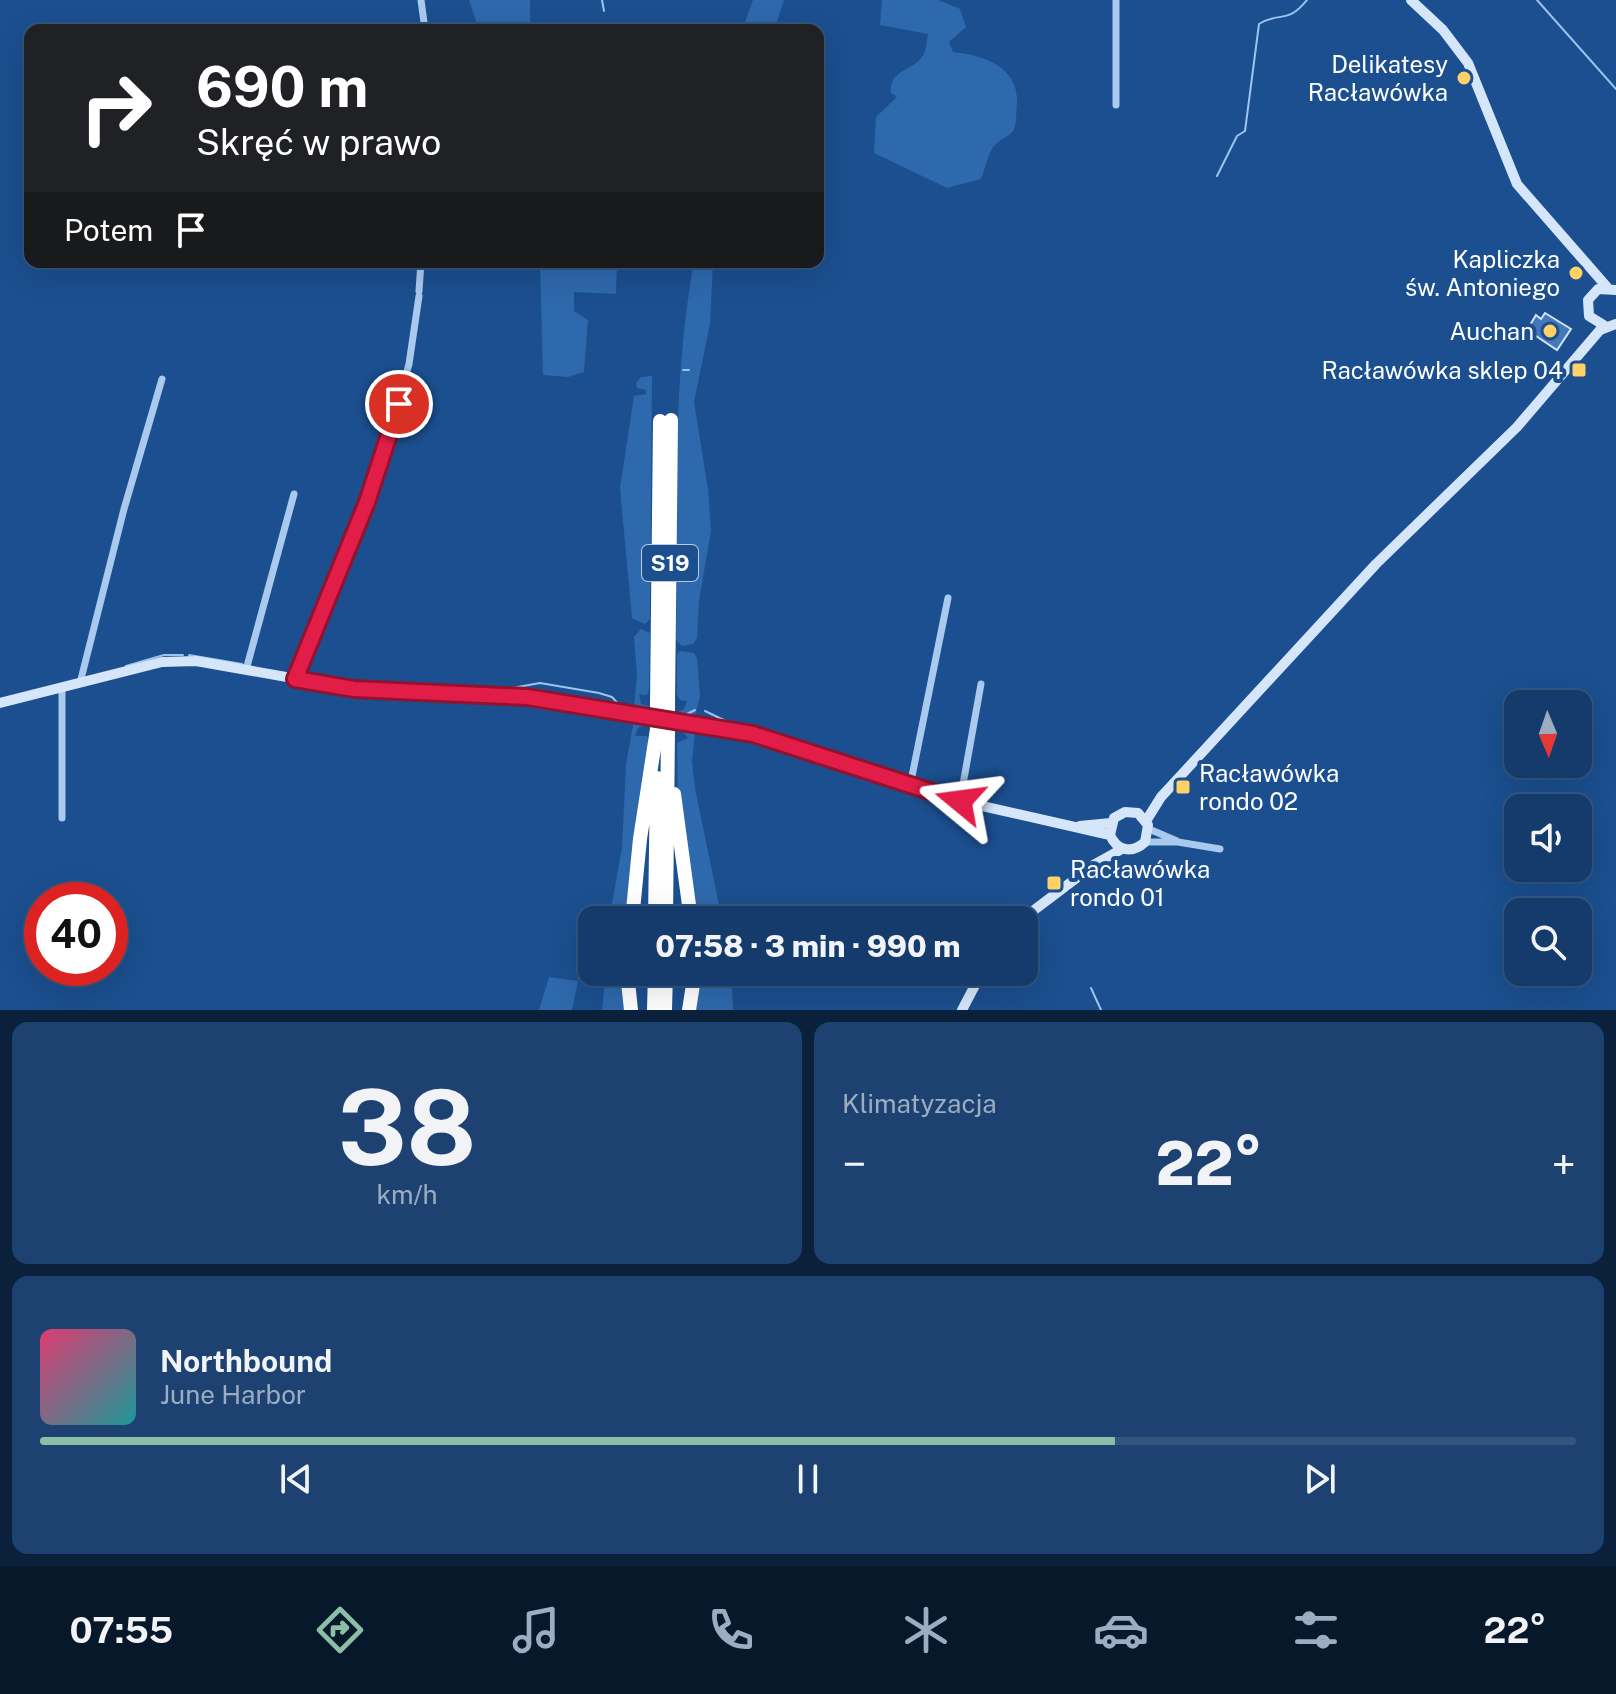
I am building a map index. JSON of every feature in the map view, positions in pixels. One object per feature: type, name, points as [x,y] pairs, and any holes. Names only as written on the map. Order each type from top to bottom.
[{"type":"highway","name":"S19","points":[[656,906],[663,730],[665,420]]},
{"type":"highway","name":"S19","points":[[663,730],[668,757],[666,906]]},
{"type":"highway","points":[[633,906],[640,839],[663,730]]},
{"type":"highway","points":[[668,757],[689,906]]},
{"type":"highway","points":[[628,986],[631,1010]]},
{"type":"highway","points":[[657,986],[660,1008]]},
{"type":"highway","points":[[660,1008],[664,986]]},
{"type":"highway","points":[[689,1010],[693,986]]},
{"type":"street","points":[[421,0],[424,24]]},
{"type":"street","points":[[1116,0],[1116,105]]},
{"type":"street","points":[[1411,0],[1443,30],[1473,71],[1517,184],[1612,288]]},
{"type":"street","points":[[1586,346],[1592,320],[1587,305],[1595,291],[1588,264]]},
{"type":"street","points":[[295,679],[385,451],[409,364],[421,268]]},
{"type":"street","points":[[1595,291],[1612,288]]},
{"type":"street","points":[[1592,320],[1610,325]]},
{"type":"street","points":[[1145,842],[1144,821],[1161,797],[1376,564],[1517,427],[1586,346],[1610,325]]},
{"type":"street","points":[[80,683],[124,509],[162,379]]},
{"type":"street","points":[[246,670],[294,494]]},
{"type":"street","points":[[910,786],[948,598]]},
{"type":"street","points":[[0,703],[173,660],[196,661],[354,689],[515,696],[771,738],[960,801],[1111,833],[1122,849]]},
{"type":"street","points":[[960,801],[981,684]]},
{"type":"street","points":[[62,688],[62,818]]},
{"type":"street","points":[[1095,864],[1125,812],[1178,842]]},
{"type":"street","points":[[1038,907],[1095,864],[1122,849],[1137,849],[1145,842],[1178,842],[1220,849]]},
{"type":"street","points":[[962,1010],[975,986]]},
{"type":"shaded area","points":[[469,0],[530,0],[530,24],[477,24]]},
{"type":"shaded area","points":[[753,0],[784,0],[776,24],[744,24]]},
{"type":"shaded area","points":[[882,0],[938,0],[960,9],[966,27],[949,42],[953,52],[987,60],[1006,72],[1012,81],[1017,104],[1015,126],[993,148],[981,179],[947,188],[874,153],[876,117],[897,97],[891,93],[894,79],[924,54],[928,34],[880,25]]},
{"type":"shaded area","points":[[540,268],[617,268],[616,294],[574,292],[574,311],[588,320],[584,372],[568,377],[543,375]]},
{"type":"shaded area","points":[[693,268],[713,268],[710,324],[694,402],[708,489],[711,531],[699,601],[697,638],[693,644],[682,646],[676,640],[677,451],[687,309]]},
{"type":"shaded area","points":[[652,376],[650,619],[645,624],[632,618],[620,488],[634,396],[646,394],[646,390],[637,388],[636,383],[641,377]]},
{"type":"shaded area","points":[[641,629],[650,633],[649,689],[647,695],[639,694],[641,704],[649,706],[649,714],[634,707],[637,675],[634,637]]},
{"type":"shaded area","points":[[680,651],[694,653],[697,658],[700,696],[694,720],[678,719],[678,712],[684,709],[687,701],[680,700],[677,695],[677,654]]},
{"type":"shaded area","points":[[634,720],[649,722],[638,728],[635,736],[647,736],[649,742],[631,906],[612,906],[622,848],[626,764]]},
{"type":"shaded area","points":[[678,727],[695,730],[692,762],[695,788],[719,906],[693,906],[678,807],[677,743],[688,738]]},
{"type":"shaded area","points":[[549,977],[578,981],[572,1010],[539,1010]]},
{"type":"shaded area","points":[[605,986],[625,986],[627,1010],[602,1010]]},
{"type":"shaded area","points":[[697,986],[732,986],[733,1010],[693,1010]]},
{"type":"building","name":"Auchan","points":[[1545,313],[1571,329],[1557,350],[1527,330],[1536,315],[1541,319]]},
{"type":"waterway","points":[[602,0],[604,11]]},
{"type":"waterway","points":[[1217,176],[1237,136],[1245,131],[1259,24],[1289,15],[1307,0]]},
{"type":"waterway","points":[[1537,0],[1616,89]]},
{"type":"waterway","points":[[683,370],[689,370]]},
{"type":"waterway","points":[[126,666],[164,655],[183,655]]},
{"type":"waterway","points":[[189,655],[242,664]]},
{"type":"waterway","points":[[346,683],[373,684]]},
{"type":"waterway","points":[[446,687],[506,689],[540,683],[599,693],[612,697],[621,707]]},
{"type":"waterway","points":[[380,685],[399,686]]},
{"type":"waterway","points":[[406,686],[439,686]]},
{"type":"waterway","points":[[674,715],[683,716],[695,710]]},
{"type":"waterway","points":[[705,711],[730,723],[767,731]]},
{"type":"waterway","points":[[1091,988],[1101,1010]]},
{"type":"place","name":"Delikatesy Racławówka","points":[[1464,78]]},
{"type":"place","name":"Kapliczka św. Antoniego","points":[[1576,273]]},
{"type":"place","name":"Auchan","points":[[1550,331]]},
{"type":"place","name":"Racławówka sklep 04","points":[[1579,370]]},
{"type":"place","name":"Racławówka rondo 02","points":[[1183,787]]},
{"type":"place","name":"Racławówka rondo 01","points":[[1054,883]]},
{"type":"route","points":[[399,404],[367,502],[295,679],[354,689],[527,697],[753,734],[960,801]]}]
